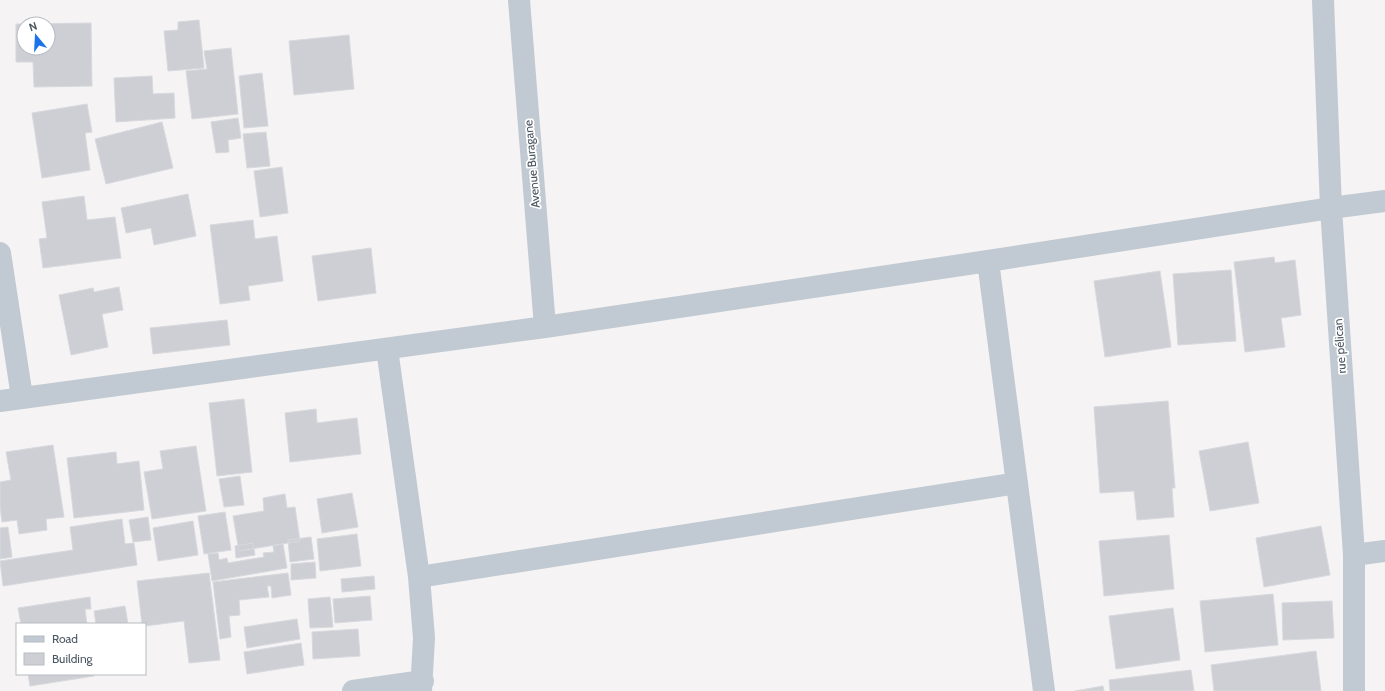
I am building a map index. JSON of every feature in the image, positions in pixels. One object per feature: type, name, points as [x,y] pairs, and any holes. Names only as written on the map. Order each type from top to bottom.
[{"type":"street","name":"Avenue Buragane","points":[[519,0],[545,327]]},
{"type":"street","name":"rue pélican","points":[[1323,0],[1331,208],[1354,555],[1354,691]]},
{"type":"street","points":[[0,401],[545,327],[1385,201]]},
{"type":"street","points":[[0,253],[22,398]]},
{"type":"street","points":[[988,261],[1044,691]]},
{"type":"street","points":[[353,691],[422,686],[424,638],[419,577],[388,349]]},
{"type":"street","points":[[419,577],[1017,483]]},
{"type":"street","points":[[1354,555],[1385,552]]},
{"type":"building","points":[[199,20],[204,68],[168,71],[164,31],[178,30],[178,22]]},
{"type":"building","points":[[91,23],[92,86],[34,87],[33,62],[16,62],[16,56],[56,56],[56,24]]},
{"type":"building","points":[[349,35],[354,89],[294,95],[289,41]]},
{"type":"building","points":[[231,48],[238,114],[192,119],[186,71],[207,69],[204,51]]},
{"type":"building","points":[[262,73],[268,126],[244,128],[239,76]]},
{"type":"building","points":[[152,76],[153,94],[174,93],[175,118],[116,122],[114,78]]},
{"type":"building","points":[[87,104],[92,132],[85,133],[90,170],[42,178],[32,113]]},
{"type":"building","points":[[238,118],[241,138],[228,140],[229,152],[216,153],[211,122]]},
{"type":"building","points":[[162,122],[173,168],[106,184],[95,139]]},
{"type":"building","points":[[266,132],[270,166],[247,168],[243,134]]},
{"type":"building","points":[[282,167],[288,213],[260,217],[254,171]]},
{"type":"building","points":[[188,194],[196,236],[154,245],[151,228],[126,233],[121,208]]},
{"type":"building","points":[[84,196],[87,220],[115,217],[121,258],[43,268],[39,239],[47,238],[42,202]]},
{"type":"building","points":[[253,220],[255,239],[277,236],[283,281],[248,286],[250,300],[220,304],[210,225]]},
{"type":"building","points":[[371,248],[376,293],[318,301],[312,256]]},
{"type":"building","points":[[1274,257],[1275,263],[1295,260],[1301,315],[1281,318],[1285,347],[1245,352],[1234,262]]},
{"type":"building","points":[[1231,270],[1236,341],[1178,345],[1173,274]]},
{"type":"building","points":[[1160,271],[1171,347],[1105,357],[1094,281]]},
{"type":"building","points":[[119,287],[123,310],[102,314],[108,347],[71,355],[59,295],[93,288],[94,292]]},
{"type":"building","points":[[227,320],[230,345],[153,354],[150,328]]},
{"type":"building","points":[[244,399],[252,472],[217,476],[209,403]]},
{"type":"building","points":[[1168,401],[1175,488],[1172,488],[1174,517],[1137,520],[1134,491],[1100,493],[1094,407]]},
{"type":"building","points":[[316,409],[317,423],[357,418],[361,454],[290,462],[285,413]]},
{"type":"building","points":[[1248,442],[1259,503],[1210,511],[1199,451]]},
{"type":"building","points":[[53,445],[64,517],[46,519],[47,530],[19,534],[17,520],[2,522],[0,507],[0,482],[11,480],[6,452]]},
{"type":"building","points":[[196,446],[206,511],[152,519],[144,472],[163,469],[160,451]]},
{"type":"building","points":[[116,452],[117,464],[139,461],[144,510],[74,518],[67,458]]},
{"type":"building","points":[[240,476],[244,505],[224,507],[219,479]]},
{"type":"building","points":[[352,493],[358,527],[322,533],[317,499]]},
{"type":"building","points":[[285,494],[287,508],[295,507],[300,541],[239,551],[233,516],[264,511],[263,498]]},
{"type":"building","points":[[225,512],[231,550],[204,554],[198,516]]},
{"type":"building","points":[[148,517],[151,540],[133,542],[129,520]]},
{"type":"building","points":[[122,519],[125,544],[134,543],[137,565],[3,586],[0,561],[73,550],[70,527]]},
{"type":"building","points":[[193,521],[198,555],[158,561],[153,528]]},
{"type":"building","points":[[1321,526],[1330,575],[1264,587],[1256,538]]},
{"type":"building","points":[[8,527],[12,557],[0,559],[0,528]]},
{"type":"building","points":[[357,534],[361,566],[320,571],[317,539]]},
{"type":"building","points":[[1169,535],[1174,589],[1104,596],[1099,541]]},
{"type":"building","points":[[311,537],[314,559],[290,562],[288,540]]},
{"type":"building","points":[[253,543],[255,555],[236,558],[235,546]]},
{"type":"building","points":[[283,544],[287,568],[212,581],[208,554],[218,553],[219,560],[227,558],[228,563],[264,557],[263,553],[274,552],[273,546]]},
{"type":"building","points":[[315,562],[316,578],[291,580],[291,564]]},
{"type":"building","points":[[209,573],[220,660],[189,663],[184,621],[146,626],[146,623],[142,623],[137,581]]},
{"type":"building","points":[[288,573],[291,595],[272,598],[271,586],[267,586],[269,597],[239,600],[240,615],[229,616],[231,637],[220,639],[213,582]]},
{"type":"building","points":[[374,576],[375,589],[342,592],[341,579]]},
{"type":"building","points":[[1273,594],[1278,645],[1205,652],[1200,601]]},
{"type":"building","points":[[370,596],[372,620],[335,623],[333,599]]},
{"type":"building","points":[[90,597],[91,609],[85,609],[87,623],[21,623],[18,608]]},
{"type":"building","points":[[330,597],[333,627],[310,628],[308,599]]},
{"type":"building","points":[[1332,601],[1334,638],[1283,640],[1282,603]]},
{"type":"building","points":[[125,606],[128,623],[96,623],[94,611]]},
{"type":"building","points":[[1173,608],[1180,660],[1116,669],[1109,616]]},
{"type":"building","points":[[297,619],[300,639],[247,648],[244,627]]},
{"type":"building","points":[[358,629],[360,656],[313,659],[312,632]]},
{"type":"building","points":[[301,643],[304,665],[247,674],[244,652]]},
{"type":"building","points":[[1316,651],[1321,691],[1214,691],[1211,665]]},
{"type":"building","points":[[1191,670],[1194,691],[1110,691],[1109,680]]},
{"type":"building","points":[[28,675],[94,675],[94,676],[30,686]]},
{"type":"building","points":[[1103,686],[1104,691],[1075,691]]}]
